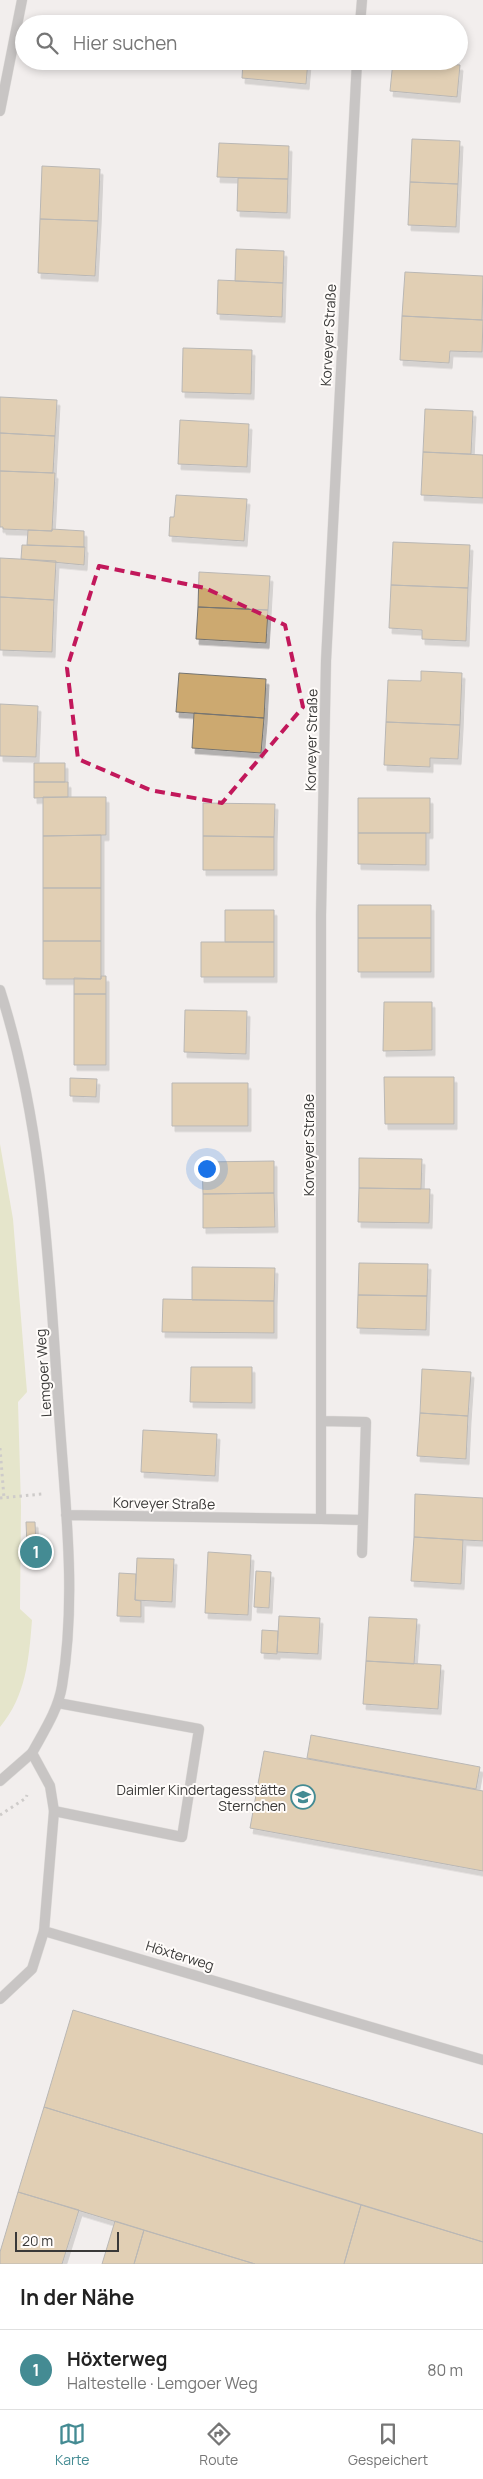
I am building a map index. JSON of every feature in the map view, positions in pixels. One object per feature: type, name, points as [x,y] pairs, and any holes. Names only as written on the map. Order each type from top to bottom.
[{"type":"street","points":[[19,15],[22,0]]},
{"type":"street","points":[[361,15],[362,0]]},
{"type":"street","points":[[0,111],[15,35]]},
{"type":"street","name":"Korveyer Straße","points":[[321,1519],[321,915],[326,661],[357,70]]},
{"type":"street","name":"Lemgoer Weg","points":[[0,990],[15,1036],[42,1182],[66,1515],[67,1630],[62,1685],[58,1703],[32,1753]]},
{"type":"street","points":[[322,1420],[366,1422],[362,1553]]},
{"type":"street","name":"Korveyer Straße","points":[[66,1515],[363,1520]]},
{"type":"street","points":[[54,1811],[182,1837],[198,1728],[58,1703]]},
{"type":"street","points":[[0,1781],[32,1753],[50,1786],[54,1811],[44,1931],[32,1969],[0,1998]]},
{"type":"street","name":"Höxterweg","points":[[44,1931],[483,2060]]},
{"type":"path","points":[[0,1448],[2,1498],[19,1497]]},
{"type":"highlighted area","points":[[99,566],[205,588],[285,625],[303,707],[222,803],[150,790],[78,759],[67,668]]},
{"type":"green space","points":[[0,1144],[13,1219],[27,1392],[18,1402],[21,1506],[20,1609],[32,1620],[25,1676],[21,1690],[16,1703],[0,1727]]},
{"type":"building","points":[[242,70],[307,70],[306,84],[242,78]]},
{"type":"building","points":[[392,70],[460,70],[457,97],[390,91]]},
{"type":"building","points":[[412,139],[460,141],[458,184],[410,182]]},
{"type":"building","points":[[219,143],[289,146],[288,179],[217,177]]},
{"type":"building","points":[[42,166],[100,169],[98,221],[40,219]]},
{"type":"building","points":[[238,178],[288,179],[287,213],[237,211]]},
{"type":"building","points":[[410,182],[458,184],[456,227],[408,225]]},
{"type":"building","points":[[40,219],[98,221],[95,276],[38,273]]},
{"type":"building","points":[[236,249],[284,251],[283,283],[235,281]]},
{"type":"building","points":[[405,272],[483,276],[482,320],[402,316]]},
{"type":"building","points":[[218,280],[283,283],[282,317],[217,314]]},
{"type":"building","points":[[402,316],[483,320],[482,352],[450,351],[449,363],[400,360]]},
{"type":"building","points":[[183,348],[252,350],[251,394],[182,392]]},
{"type":"building","points":[[0,397],[57,400],[55,436],[0,433]]},
{"type":"building","points":[[425,409],[473,411],[471,454],[423,452]]},
{"type":"building","points":[[180,420],[249,424],[247,467],[178,464]]},
{"type":"building","points":[[0,433],[55,436],[53,473],[0,471]]},
{"type":"building","points":[[423,452],[483,455],[483,498],[421,495]]},
{"type":"building","points":[[0,471],[55,473],[52,531],[3,529],[3,527],[0,527]]},
{"type":"building","points":[[176,495],[247,499],[244,541],[169,536],[170,517],[174,517]]},
{"type":"building","points":[[52,529],[84,531],[84,547],[27,545],[28,530],[52,531]]},
{"type":"building","points":[[393,542],[470,545],[468,588],[391,585]]},
{"type":"building","points":[[22,545],[85,547],[84,565],[21,559]]},
{"type":"building","points":[[0,558],[56,561],[54,600],[0,597]]},
{"type":"building","points":[[199,572],[270,576],[268,610],[198,607]]},
{"type":"building","points":[[391,585],[468,588],[466,641],[422,639],[422,630],[389,628]]},
{"type":"building","points":[[0,597],[54,600],[52,652],[0,650]]},
{"type":"building","points":[[198,607],[268,610],[266,643],[196,639]]},
{"type":"building","points":[[421,671],[462,673],[460,725],[386,722],[388,680],[421,681]]},
{"type":"building","points":[[179,673],[266,679],[264,718],[176,712]]},
{"type":"building","points":[[0,704],[38,706],[36,757],[0,756]]},
{"type":"building","points":[[194,713],[264,718],[261,753],[192,748]]},
{"type":"building","points":[[386,722],[460,725],[458,759],[430,758],[430,767],[384,765]]},
{"type":"building","points":[[34,763],[65,763],[65,782],[34,782]]},
{"type":"building","points":[[34,782],[68,782],[68,797],[34,798]]},
{"type":"building","points":[[43,797],[106,797],[106,835],[43,836]]},
{"type":"building","points":[[358,798],[430,798],[430,833],[358,833]]},
{"type":"building","points":[[203,803],[275,804],[274,837],[203,836]]},
{"type":"building","points":[[358,833],[426,833],[426,865],[358,864]]},
{"type":"building","points":[[101,835],[101,888],[43,888],[43,836]]},
{"type":"building","points":[[203,836],[274,837],[274,870],[203,870]]},
{"type":"building","points":[[43,888],[101,888],[101,941],[43,941]]},
{"type":"building","points":[[358,905],[431,905],[431,938],[358,938]]},
{"type":"building","points":[[225,910],[274,910],[274,942],[225,942]]},
{"type":"building","points":[[358,938],[431,938],[431,972],[358,972]]},
{"type":"building","points":[[43,941],[101,941],[101,979],[43,979]]},
{"type":"building","points":[[201,942],[274,942],[274,977],[201,977]]},
{"type":"building","points":[[101,976],[106,976],[106,994],[74,994],[74,978],[101,979]]},
{"type":"building","points":[[74,994],[106,994],[106,1065],[74,1065]]},
{"type":"building","points":[[384,1002],[432,1002],[432,1050],[383,1051]]},
{"type":"building","points":[[185,1010],[247,1011],[246,1054],[184,1052]]},
{"type":"building","points":[[384,1077],[454,1077],[454,1124],[385,1124]]},
{"type":"building","points":[[70,1078],[97,1079],[96,1097],[70,1096]]},
{"type":"building","points":[[172,1083],[248,1083],[248,1126],[172,1126]]},
{"type":"building","points":[[359,1158],[422,1159],[421,1189],[359,1188]]},
{"type":"building","points":[[274,1161],[274,1193],[203,1194],[202,1162]]},
{"type":"building","points":[[359,1188],[430,1189],[429,1223],[358,1222]]},
{"type":"building","points":[[274,1193],[275,1227],[203,1228],[203,1194]]},
{"type":"building","points":[[359,1263],[428,1264],[427,1296],[358,1295]]},
{"type":"building","points":[[192,1267],[275,1268],[274,1301],[192,1300]]},
{"type":"building","points":[[358,1295],[427,1296],[426,1330],[357,1328]]},
{"type":"building","points":[[163,1299],[274,1301],[274,1333],[162,1332]]},
{"type":"building","points":[[191,1367],[252,1367],[252,1403],[190,1402]]},
{"type":"building","points":[[422,1369],[471,1372],[468,1416],[420,1413]]},
{"type":"building","points":[[420,1413],[468,1416],[466,1459],[417,1456]]},
{"type":"building","points":[[143,1430],[217,1434],[215,1476],[141,1472]]},
{"type":"building","points":[[415,1494],[483,1498],[483,1541],[414,1537]]},
{"type":"building","points":[[26,1522],[35,1522],[36,1545],[27,1546]]},
{"type":"building","points":[[414,1537],[463,1540],[461,1584],[411,1581]]},
{"type":"building","points":[[208,1552],[251,1555],[248,1615],[205,1613]]},
{"type":"building","points":[[137,1558],[174,1559],[172,1602],[135,1600]]},
{"type":"building","points":[[256,1571],[271,1572],[269,1608],[254,1607]]},
{"type":"building","points":[[119,1573],[136,1574],[135,1600],[141,1601],[141,1617],[117,1616]]},
{"type":"building","points":[[279,1616],[320,1618],[318,1654],[277,1652]]},
{"type":"building","points":[[369,1617],[417,1619],[414,1664],[366,1661]]},
{"type":"building","points":[[262,1630],[278,1631],[277,1654],[261,1653]]},
{"type":"building","points":[[366,1661],[441,1665],[438,1709],[363,1704]]},
{"type":"building","points":[[311,1735],[480,1767],[476,1789],[307,1758]]},
{"type":"building","points":[[264,1751],[483,1791],[483,1871],[250,1828]]},
{"type":"building","points":[[73,2010],[483,2134],[483,2242],[44,2107]]},
{"type":"building","points":[[44,2107],[361,2205],[344,2264],[255,2264],[18,2192]]},
{"type":"building","points":[[18,2192],[79,2210],[62,2264],[0,2264],[0,2252]]},
{"type":"building","points":[[361,2205],[483,2242],[483,2264],[344,2264]]},
{"type":"building","points":[[115,2221],[144,2230],[134,2264],[102,2264]]},
{"type":"building","points":[[144,2230],[255,2264],[134,2264]]},
{"type":"place","name":"Höxterweg","points":[[36,1552]]},
{"type":"place","name":"Daimler Kindertagesstätte Sternchen","points":[[303,1797]]}]
